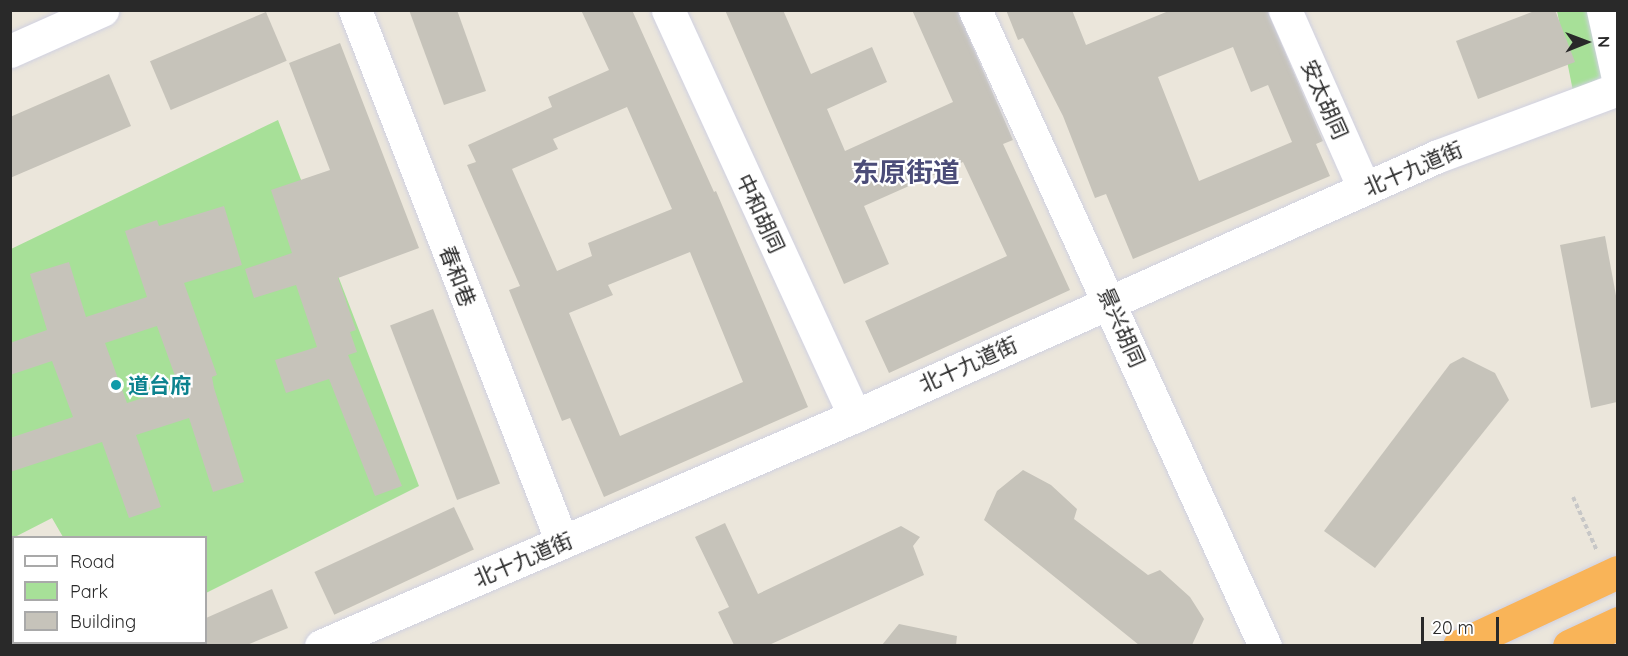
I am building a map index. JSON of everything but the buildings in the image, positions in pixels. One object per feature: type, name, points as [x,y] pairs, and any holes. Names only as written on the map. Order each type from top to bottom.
[{"type":"highway","points":[[1459,645],[1610,567]]},
{"type":"highway","points":[[1569,645],[1617,623]]},
{"type":"street","points":[[10,51],[102,10]]},
{"type":"street","name":"春和巷","points":[[355,10],[562,542]]},
{"type":"street","name":"中和胡同","points":[[668,10],[855,416]]},
{"type":"street","name":"景兴胡同","points":[[975,10],[1110,300],[1265,645]]},
{"type":"street","name":"安太胡同","points":[[1285,10],[1364,188]]},
{"type":"street","points":[[1603,10],[1617,78]]},
{"type":"street","name":"北十九道街","points":[[321,645],[855,416],[1110,300],[1438,156],[1617,89]]},
{"type":"path","points":[[1573,497],[1610,567]]},
{"type":"green space","points":[[1557,11],[1617,11],[1617,70],[1573,91]]},
{"type":"green space","points":[[278,120],[419,486],[207,592],[207,536],[62,536],[52,518],[17,536],[12,536],[11,539],[11,249]]},
{"type":"place","name":"道台府","points":[[116,385]]},
{"type":"district","name":"东原街道","points":[[906,173]]}]
